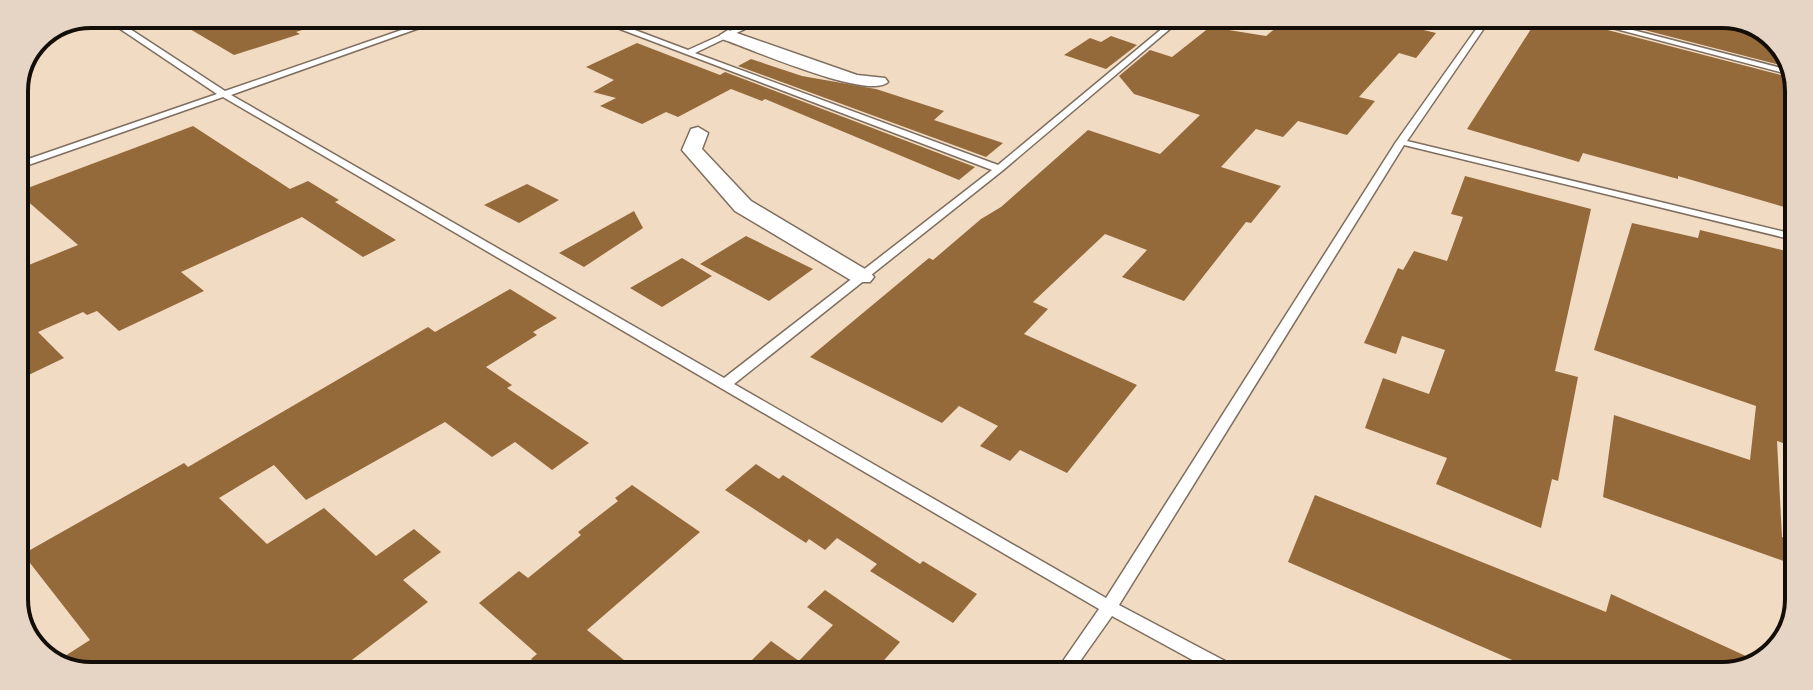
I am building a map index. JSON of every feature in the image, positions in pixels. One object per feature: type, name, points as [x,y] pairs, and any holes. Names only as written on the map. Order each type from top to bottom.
[{"type":"street","points":[[728,35],[855,80],[879,82]]},
{"type":"street","points":[[698,133],[692,150],[743,206],[862,277]]},
{"type":"lane","points":[[123,28],[225,95],[1109,607],[1212,662]]},
{"type":"lane","points":[[28,162],[415,28]]},
{"type":"lane","points":[[622,28],[999,169]]},
{"type":"lane","points":[[688,53],[743,28]]},
{"type":"lane","points":[[725,384],[999,169],[1165,28]]},
{"type":"lane","points":[[1070,662],[1109,607],[1401,142],[1480,28]]},
{"type":"lane","points":[[1620,28],[1781,70]]},
{"type":"lane","points":[[1401,142],[1785,235]]},
{"type":"shaded area","points":[[1722,28],[1742,31],[1757,39],[1772,53],[1780,67],[1785,87],[1785,599],[1782,619],[1772,637],[1757,651],[1742,659],[1722,662],[91,662],[71,659],[53,649],[41,637],[31,619],[28,603],[28,91],[29,79],[39,56],[56,39],[79,29]]},
{"type":"building","points":[[188,28],[308,28],[296,32],[300,34],[234,55]]},
{"type":"building","points":[[1209,28],[1266,36],[1276,28],[1415,28],[1436,33],[1416,58],[1399,53],[1359,97],[1375,101],[1347,135],[1298,121],[1283,137],[1256,129],[1221,167],[1281,186],[1251,223],[1246,222],[1184,301],[1122,277],[1147,250],[1105,234],[1033,302],[1048,309],[1024,334],[1137,385],[1067,473],[1020,450],[1010,461],[980,446],[998,426],[959,406],[942,423],[810,357],[929,258],[933,260],[981,219],[1001,207],[1088,130],[1160,154],[1200,115],[1134,94],[1119,76],[1150,50],[1172,57]]},
{"type":"building","points":[[1532,28],[1600,28],[1783,76],[1785,207],[1678,176],[1678,179],[1583,153],[1579,162],[1467,129]]},
{"type":"building","points":[[1637,28],[1722,28],[1742,31],[1766,47],[1779,65]]},
{"type":"building","points":[[1111,36],[1137,45],[1106,69],[1064,55],[1090,38],[1101,42]]},
{"type":"building","points":[[637,43],[720,75],[725,72],[975,167],[959,180],[765,99],[762,101],[731,89],[678,117],[666,112],[642,124],[600,106],[616,98],[593,92],[614,80],[586,67]]},
{"type":"building","points":[[751,59],[802,76],[876,89],[944,111],[934,120],[1003,143],[986,157],[738,66]]},
{"type":"building","points":[[193,126],[290,189],[308,181],[339,200],[335,202],[396,240],[363,257],[302,217],[181,272],[204,291],[119,331],[97,311],[87,315],[83,312],[38,332],[64,358],[28,375],[28,265],[78,245],[28,202],[28,188]]},
{"type":"building","points":[[1465,176],[1591,209],[1555,371],[1578,377],[1558,481],[1552,479],[1541,528],[1436,484],[1447,458],[1365,428],[1383,378],[1429,394],[1445,350],[1402,336],[1396,354],[1364,343],[1398,268],[1403,270],[1414,251],[1447,261],[1463,217],[1451,214]]},
{"type":"building","points":[[527,184],[559,200],[519,223],[484,205]]},
{"type":"building","points":[[634,211],[643,228],[584,267],[559,253]]},
{"type":"building","points":[[1632,223],[1698,238],[1700,230],[1785,251],[1785,444],[1777,441],[1785,561],[1603,497],[1614,415],[1750,460],[1756,406],[1594,350]]},
{"type":"building","points":[[746,236],[813,269],[769,301],[700,264]]},
{"type":"building","points":[[682,258],[712,276],[662,307],[630,288]]},
{"type":"building","points":[[510,289],[557,318],[533,332],[537,335],[486,367],[512,385],[507,388],[589,443],[552,470],[515,442],[492,457],[445,422],[306,500],[274,465],[219,498],[267,544],[324,508],[376,556],[414,529],[441,552],[403,580],[428,602],[349,662],[91,662],[65,656],[90,640],[28,560],[28,551],[184,463],[188,467],[428,327],[435,332]]},
{"type":"building","points":[[756,464],[779,479],[783,475],[920,564],[923,561],[977,594],[953,623],[870,571],[877,564],[837,538],[825,550],[809,539],[806,543],[725,490]]},
{"type":"building","points":[[632,485],[700,532],[587,630],[626,662],[534,662],[531,659],[537,654],[479,603],[519,571],[528,578],[581,535],[578,532],[618,501],[615,498]]},
{"type":"building","points":[[1315,495],[1606,612],[1611,594],[1747,656],[1722,662],[1517,662],[1288,562]]},
{"type":"building","points":[[825,590],[900,642],[882,662],[750,662],[771,641],[799,661],[833,625],[807,607]]}]
